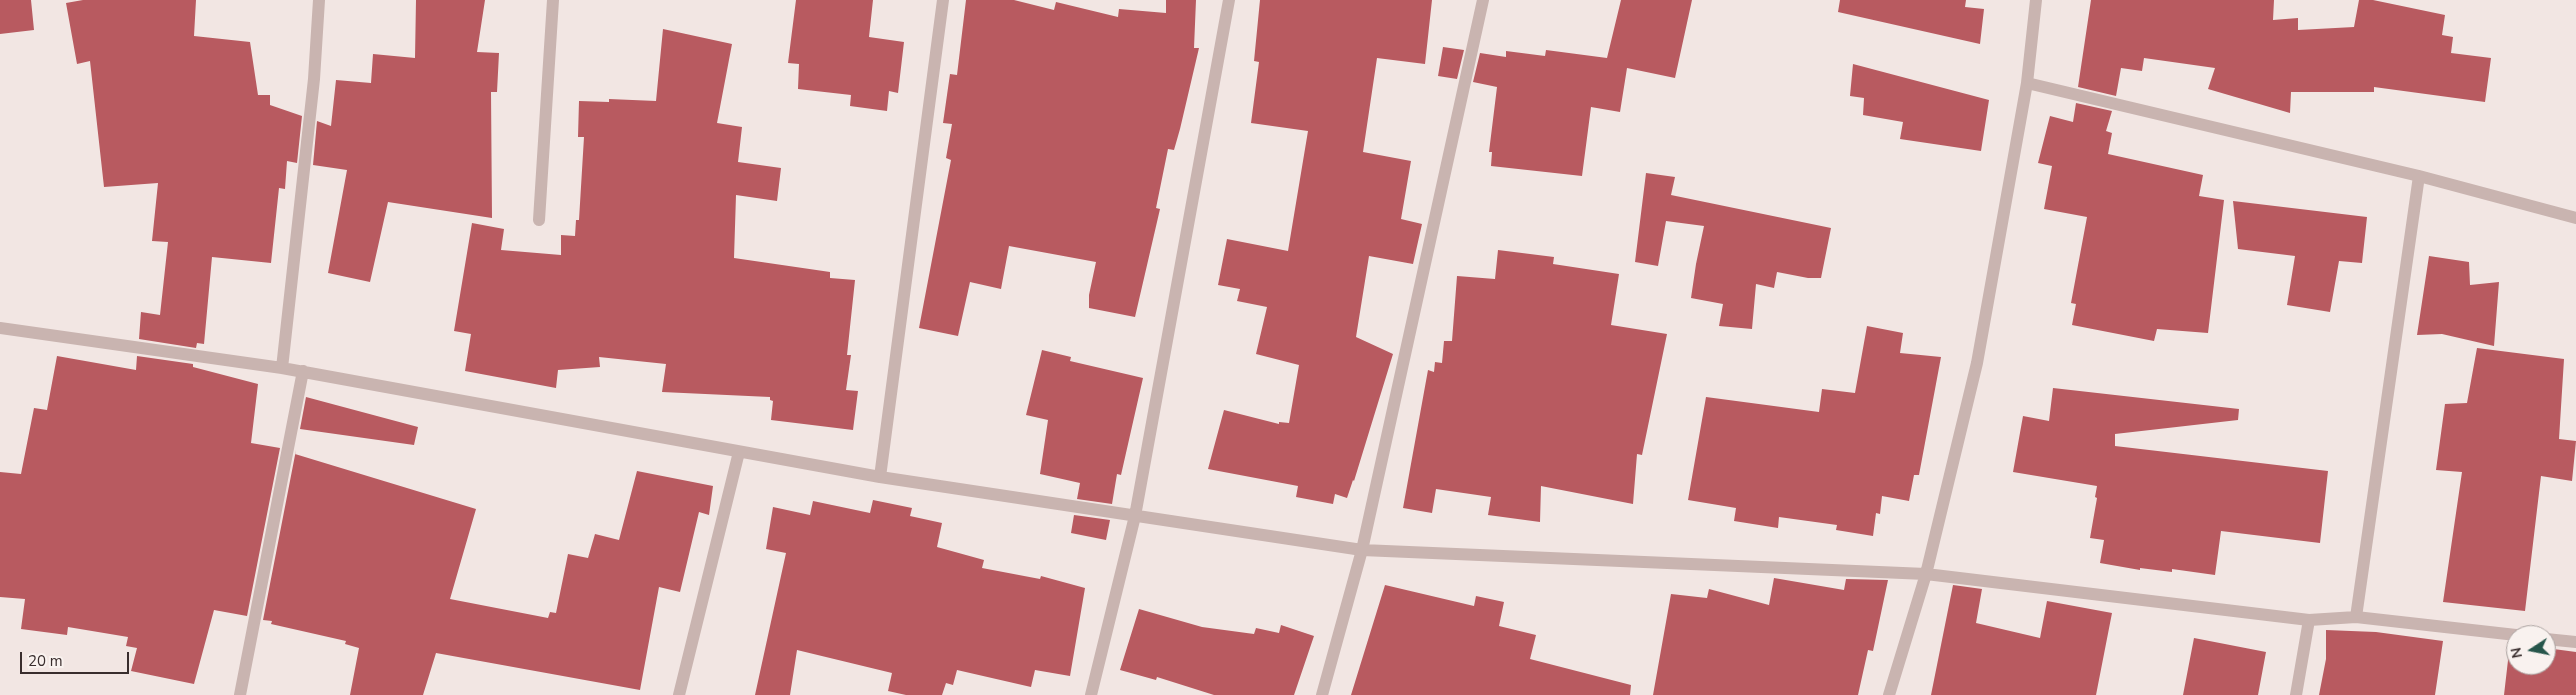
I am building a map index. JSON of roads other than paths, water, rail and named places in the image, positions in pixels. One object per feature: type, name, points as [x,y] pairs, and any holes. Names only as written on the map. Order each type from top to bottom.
[{"type":"street","points":[[282,368],[314,79],[319,0]]},
{"type":"street","points":[[539,220],[553,0]]},
{"type":"street","points":[[880,476],[943,0]]},
{"type":"street","points":[[1091,695],[1135,516],[1229,0]]},
{"type":"street","points":[[1322,695],[1362,550],[1483,0]]},
{"type":"street","points":[[1889,695],[1926,574],[1977,363],[2027,83],[2036,0]]},
{"type":"street","points":[[2027,83],[2418,176],[2576,218]]},
{"type":"street","points":[[2356,617],[2418,176]]},
{"type":"street","points":[[0,328],[282,368],[880,476],[1362,550],[1926,574],[2309,620],[2356,617],[2506,634]]},
{"type":"street","points":[[240,695],[303,372]]},
{"type":"street","points":[[679,695],[739,452]]},
{"type":"street","points":[[2296,695],[2309,620]]},
{"type":"street","points":[[2556,639],[2576,642]]}]
